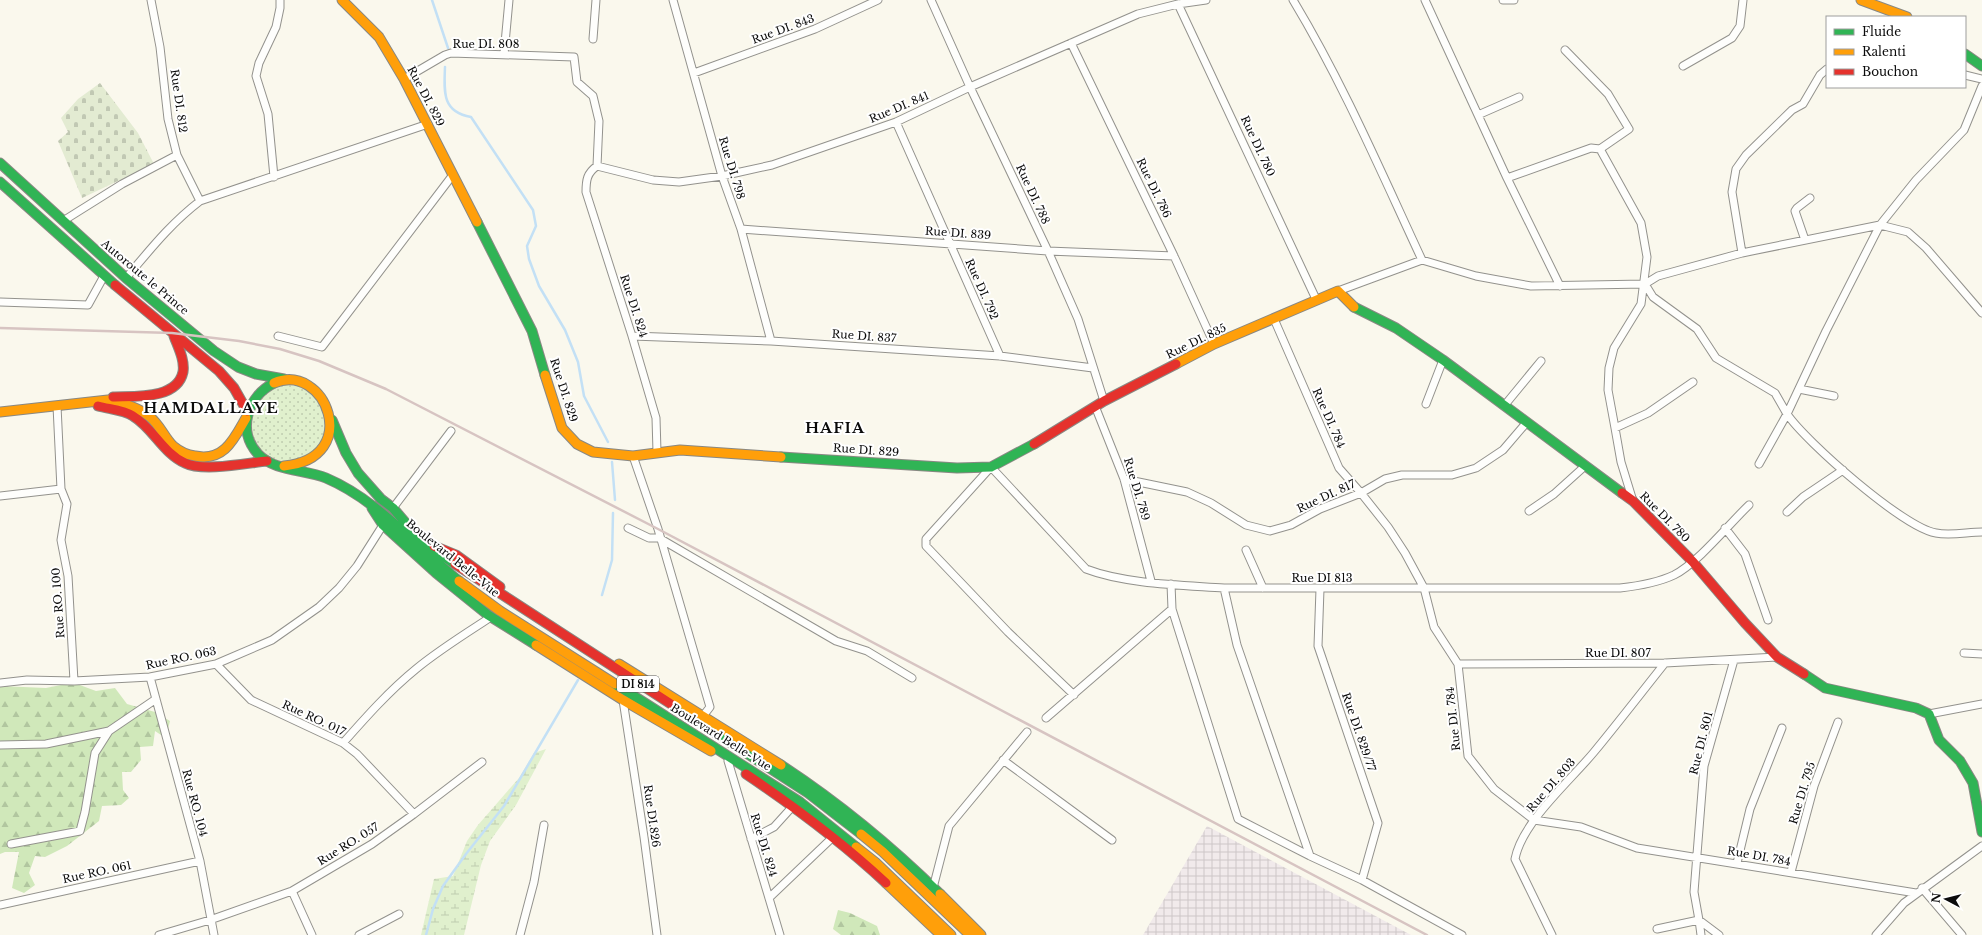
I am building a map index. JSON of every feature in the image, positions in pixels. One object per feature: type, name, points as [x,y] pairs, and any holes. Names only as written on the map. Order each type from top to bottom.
[{"type":"street","name":"Rue DI. 812","points":[[151,0],[160,47],[168,119],[177,155],[200,201]]},
{"type":"street","points":[[274,177],[268,114],[256,76],[259,63],[276,27],[280,0]]},
{"type":"street","name":"Rue DI. 829","points":[[342,0],[378,37],[404,79],[428,124],[452,176],[532,331],[562,428],[577,444],[593,452],[633,456],[680,450],[957,468],[991,468]]},
{"type":"street","points":[[504,54],[509,0]]},
{"type":"street","points":[[593,39],[596,0]]},
{"type":"street","name":"Rue DI. 798","points":[[673,0],[722,176],[740,229],[771,342]]},
{"type":"street","name":"Rue DI. 843","points":[[694,73],[815,29],[878,0]]},
{"type":"street","name":"Rue DI. 788","points":[[931,0],[970,87],[1048,251],[1078,319],[1104,401]]},
{"type":"street","name":"Rue DI. 841","points":[[594,168],[653,180],[679,182],[722,176],[772,165],[896,122],[970,87],[1138,14],[1178,4],[1206,0]]},
{"type":"street","points":[[1293,0],[1317,40],[1349,102],[1422,260],[1476,276],[1531,286],[1645,284],[1658,276],[1742,253],[1880,225],[1908,232],[1926,248],[1982,312]]},
{"type":"street","points":[[1425,0],[1507,178],[1560,286]]},
{"type":"street","points":[[1503,0],[1514,0]]},
{"type":"street","points":[[1683,66],[1732,38],[1740,26],[1743,0]]},
{"type":"street","points":[[1861,0],[1904,16]]},
{"type":"street","name":"Rue DI. 780","points":[[1178,4],[1316,299]]},
{"type":"street","name":"Rue DI. 786","points":[[1071,43],[1174,256],[1214,344]]},
{"type":"street","points":[[1507,178],[1591,148],[1600,149],[1629,129],[1608,94],[1565,50]]},
{"type":"street","name":"Rue DI. 808","points":[[404,79],[451,53],[574,57]]},
{"type":"street","points":[[1966,55],[1982,66]]},
{"type":"street","name":"Rue DI. 824","points":[[574,57],[577,82],[593,96],[598,121],[594,168],[586,178],[586,192],[632,336],[656,418],[657,452]]},
{"type":"street","points":[[1742,253],[1732,192],[1736,169],[1751,150],[1792,110],[1803,104],[1820,76],[1826,70]]},
{"type":"street","points":[[1966,75],[1982,79]]},
{"type":"street","points":[[1759,464],[1787,414],[1826,331],[1880,225],[1916,180],[1964,130],[1982,86]]},
{"type":"street","points":[[1478,115],[1519,97]]},
{"type":"street","name":"Rue DI. 792","points":[[896,122],[1000,356]]},
{"type":"street","points":[[126,278],[183,213],[200,201],[428,124]]},
{"type":"street","points":[[1600,149],[1641,223],[1647,257],[1645,284],[1641,304],[1614,348],[1609,368],[1608,390],[1621,462],[1633,501]]},
{"type":"street","points":[[63,221],[122,184],[177,155]]},
{"type":"street","name":"Autoroute le Prince","points":[[0,163],[126,278],[214,351],[238,367],[256,374],[290,380]]},
{"type":"street","points":[[278,336],[322,346],[452,176]]},
{"type":"street","points":[[0,182],[104,276],[219,371],[234,388],[247,414],[248,438],[253,447],[267,461]]},
{"type":"street","points":[[1805,240],[1795,211],[1810,198]]},
{"type":"street","name":"Rue DI. 839","points":[[740,229],[1048,251],[1174,256]]},
{"type":"street","name":"Rue DI. 835","points":[[991,468],[1026,449],[1095,406],[1214,344],[1274,319],[1316,299],[1422,260]]},
{"type":"street","points":[[0,302],[88,305],[104,276]]},
{"type":"street","points":[[1645,284],[1653,297],[1697,329],[1716,358],[1775,393],[1795,426],[1843,470],[1890,508],[1923,528],[1936,533],[1982,532]]},
{"type":"street","name":"Rue DI. 780","points":[[1338,291],[1354,308],[1396,328],[1443,360],[1633,501],[1693,562],[1745,623],[1777,657],[1825,688],[1901,705],[1929,714]]},
{"type":"street","name":"Rue DI. 784","points":[[1274,319],[1338,468],[1361,493],[1405,553],[1424,588],[1434,627],[1458,664],[1468,756],[1494,789],[1534,820],[1581,827],[1637,848],[1919,891]]},
{"type":"street","points":[[80,403],[105,397],[157,394],[171,389],[178,383],[184,370],[182,355],[172,333]]},
{"type":"street","name":"Rue DI. 837","points":[[632,336],[771,342],[1000,356],[1093,368]]},
{"type":"street","points":[[1426,404],[1443,360]]},
{"type":"street","points":[[1504,406],[1541,361]]},
{"type":"street","points":[[0,412],[57,406],[80,403],[108,400],[130,405],[150,418],[174,447],[187,455],[198,458],[218,455],[226,450],[247,414],[254,398],[264,388],[276,382],[290,380],[304,383],[316,391],[326,402],[330,416],[330,431],[325,446],[314,458],[300,464],[284,466],[267,461],[212,467],[186,464],[171,454],[144,424],[132,415],[107,407],[80,403]]},
{"type":"street","points":[[1615,428],[1648,414],[1693,382]]},
{"type":"street","points":[[1799,389],[1834,396]]},
{"type":"street","name":"Rue RO. 100","points":[[57,406],[61,489],[67,504],[61,540],[68,576],[74,681]]},
{"type":"street","name":"Rue DI. 789","points":[[1095,406],[1124,479],[1151,581]]},
{"type":"street","name":"Boulevard Belle-Vue","points":[[330,416],[346,453],[358,473],[381,499],[393,508],[422,542],[808,794],[883,852],[970,935]]},
{"type":"street","name":"Rue DI. 817","points":[[1124,479],[1187,492],[1211,503],[1246,525],[1270,531],[1291,525],[1320,509],[1361,493],[1385,479],[1402,475],[1452,476],[1476,468],[1503,450],[1527,422]]},
{"type":"street","points":[[393,508],[451,431]]},
{"type":"street","points":[[633,456],[658,529],[659,538],[710,707],[703,716]]},
{"type":"street","name":"Boulevard Belle-Vue","points":[[284,466],[319,474],[369,503],[454,577],[500,611],[800,802],[874,862],[951,935]]},
{"type":"street","points":[[1529,511],[1554,494],[1585,466]]},
{"type":"street","points":[[991,468],[926,539],[926,546],[1008,632],[1074,695]]},
{"type":"street","name":"Rue DI 813","points":[[991,468],[1086,569],[1100,574],[1171,584],[1224,588],[1620,588],[1646,584],[1674,575],[1693,562],[1749,505]]},
{"type":"street","points":[[1787,512],[1803,497],[1843,470]]},
{"type":"street","points":[[0,496],[61,489]]},
{"type":"street","name":"Boulevard Belle-Vue","points":[[369,503],[382,525],[436,573],[491,617],[623,700],[728,761],[793,806],[854,853],[941,935]]},
{"type":"street","name":"Rue RO. 063","points":[[0,683],[27,680],[74,681],[150,677],[216,664],[272,640],[319,607],[339,588],[357,566],[382,525]]},
{"type":"street","points":[[628,528],[649,538],[659,538],[836,641],[867,651],[912,678]]},
{"type":"street","points":[[1725,528],[1745,554],[1768,620]]},
{"type":"street","name":"Boulevard Belle-Vue","points":[[422,542],[456,554],[526,606],[755,748],[839,805],[881,840],[981,935]]},
{"type":"street","points":[[1246,550],[1263,588]]},
{"type":"street","points":[[1171,584],[1172,608],[1238,819],[1310,856],[1362,880],[1462,935]]},
{"type":"street","points":[[1224,588],[1237,645],[1310,856]]},
{"type":"street","name":"Rue DI. 829/77","points":[[1320,589],[1318,646],[1378,823],[1362,880]]},
{"type":"street","points":[[1046,718],[1172,608]]},
{"type":"street","points":[[343,743],[374,707],[415,670],[442,649],[491,617]]},
{"type":"street","points":[[1964,653],[1982,654]]},
{"type":"street","name":"Rue DI. 807","points":[[1458,664],[1664,663],[1777,657]]},
{"type":"street","name":"Rue DI. 801","points":[[1701,935],[1694,892],[1704,766],[1734,660]]},
{"type":"street","name":"Rue DI. 803","points":[[1552,935],[1515,859],[1518,845],[1534,820],[1594,752],[1664,663]]},
{"type":"street","name":"Rue RO. 017","points":[[216,664],[251,700],[343,743],[357,754],[414,814]]},
{"type":"street","name":"Rue RO. 104","points":[[150,677],[200,861],[214,935]]},
{"type":"street","points":[[0,745],[46,744],[109,731],[156,699]]},
{"type":"street","name":"Rue DI.826","points":[[623,700],[657,935]]},
{"type":"street","points":[[1982,704],[1958,707],[1929,714],[1940,740],[1960,761],[1973,783],[1982,831]]},
{"type":"street","name":"Rue DI. 795","points":[[1791,872],[1814,786],[1838,722]]},
{"type":"street","points":[[1737,863],[1750,809],[1782,728]]},
{"type":"street","points":[[11,844],[80,831],[85,812],[95,753],[109,731]]},
{"type":"street","points":[[933,888],[950,826],[1027,732]]},
{"type":"street","points":[[1003,760],[1112,840]]},
{"type":"street","name":"Rue DI. 824","points":[[728,761],[780,935]]},
{"type":"street","name":"Rue RO. 057","points":[[159,935],[210,920],[292,891],[372,844],[482,762]]},
{"type":"street","points":[[751,839],[774,826],[793,806]]},
{"type":"street","points":[[520,935],[534,882],[544,825]]},
{"type":"street","points":[[769,898],[833,837]]},
{"type":"street","points":[[1876,935],[1904,903],[1982,846]]},
{"type":"street","name":"Rue RO. 061","points":[[0,905],[200,861]]},
{"type":"street","points":[[292,891],[312,935]]},
{"type":"street","points":[[1919,891],[1962,935]]},
{"type":"street","points":[[358,935],[399,914]]},
{"type":"street","points":[[1658,929],[1699,920],[1719,935]]},
{"type":"shaded area","points":[[1207,826],[1411,935],[1143,935]]},
{"type":"green space","points":[[100,83],[138,133],[154,164],[82,198],[58,141],[68,132],[61,118],[78,99]]},
{"type":"green space","points":[[279,384],[306,387],[326,413],[324,440],[310,456],[284,463],[264,455],[249,431],[257,399]]},
{"type":"green space","points":[[66,684],[77,684],[96,691],[115,688],[127,704],[155,712],[170,721],[168,729],[161,735],[155,731],[153,746],[140,747],[141,760],[131,772],[122,772],[123,790],[129,798],[121,805],[102,806],[99,821],[67,846],[45,857],[35,856],[29,873],[35,885],[24,893],[12,888],[19,852],[5,852],[0,854],[0,686],[46,688]]},
{"type":"green space","points":[[546,749],[516,805],[490,841],[481,865],[464,935],[421,935],[434,879],[453,876],[467,841],[478,825],[519,778],[534,753]]},
{"type":"green space","points":[[838,910],[850,913],[877,926],[880,935],[841,935],[833,929]]},
{"type":"waterway","points":[[432,0],[448,48]]},
{"type":"waterway","points":[[445,67],[445,92],[450,106],[455,111],[471,117],[533,210],[536,226],[527,246],[529,259],[539,286],[565,330],[578,362],[584,396],[608,442]]},
{"type":"waterway","points":[[612,462],[615,500]]},
{"type":"waterway","points":[[602,595],[612,560],[613,513]]},
{"type":"waterway","points":[[426,935],[433,909],[443,886],[504,806],[578,680]]},
{"type":"railway","points":[[0,328],[172,333],[239,341],[280,349],[319,361],[386,389],[658,529],[1427,935]]},
{"type":"traffic: fast","points":[[1966,55],[1982,66]]},
{"type":"traffic: fast","points":[[0,163],[126,278],[214,351],[238,367],[256,374],[284,379]]},
{"type":"traffic: fast","points":[[0,182],[115,285]]},
{"type":"traffic: fast","points":[[477,222],[532,331],[545,375]]},
{"type":"traffic: fast","points":[[1354,307],[1396,328],[1443,360],[1622,493]]},
{"type":"traffic: fast","points":[[274,383],[257,396],[248,414],[248,435],[251,445],[258,454],[273,464],[318,475],[345,487],[380,511],[459,581]]},
{"type":"traffic: fast","points":[[332,420],[346,453],[358,473],[381,499],[393,508],[422,542],[455,564]]},
{"type":"traffic: fast","points":[[781,457],[957,468],[991,467],[1034,444]]},
{"type":"traffic: fast","points":[[372,508],[383,525],[436,573],[488,615],[536,645]]},
{"type":"traffic: fast","points":[[1804,674],[1825,688],[1916,708],[1929,714],[1939,740],[1960,761],[1973,783],[1982,832]]},
{"type":"traffic: fast","points":[[615,684],[800,802],[856,847]]},
{"type":"traffic: fast","points":[[674,706],[808,793],[861,834]]},
{"type":"traffic: fast","points":[[781,765],[823,794],[864,826],[903,859],[940,894]]},
{"type":"traffic: slow","points":[[342,0],[379,37],[404,79],[477,222]]},
{"type":"traffic: slow","points":[[1861,0],[1904,16]]},
{"type":"traffic: slow","points":[[1176,364],[1214,344],[1338,291],[1354,307]]},
{"type":"traffic: slow","points":[[545,375],[562,428],[577,444],[593,452],[633,456],[680,450],[781,457]]},
{"type":"traffic: slow","points":[[274,383],[292,380],[308,386],[321,397],[328,413],[329,430],[323,447],[309,459],[284,466]]},
{"type":"traffic: slow","points":[[0,412],[108,400],[114,401],[135,408],[150,417],[173,446],[178,450],[189,455],[205,457],[214,456],[227,447],[237,434],[246,418]]},
{"type":"traffic: slow","points":[[459,581],[500,611],[615,684]]},
{"type":"traffic: slow","points":[[536,645],[623,700],[711,751]]},
{"type":"traffic: slow","points":[[619,664],[781,765]]},
{"type":"traffic: slow","points":[[861,834],[883,852],[970,935]]},
{"type":"traffic: slow","points":[[856,847],[875,862],[951,935]]},
{"type":"traffic: slow","points":[[886,883],[941,935]]},
{"type":"traffic: slow","points":[[940,894],[981,935]]},
{"type":"traffic: jam","points":[[115,285],[219,371],[234,388],[247,411]]},
{"type":"traffic: jam","points":[[113,397],[154,395],[172,388],[179,381],[183,372],[181,354],[174,336]]},
{"type":"traffic: jam","points":[[1034,444],[1104,401],[1176,364]]},
{"type":"traffic: jam","points":[[98,406],[121,411],[133,416],[140,421],[177,459],[193,466],[214,467],[267,461]]},
{"type":"traffic: jam","points":[[1622,493],[1633,501],[1693,562],[1745,623],[1777,657],[1804,674]]},
{"type":"traffic: jam","points":[[434,546],[456,555],[500,587]]},
{"type":"traffic: jam","points":[[455,564],[674,706]]},
{"type":"traffic: jam","points":[[746,774],[818,826],[886,883]]},
{"type":"district","name":"HAMDALLAYE","points":[[211,408]]},
{"type":"district","name":"HAFIA","points":[[835,428]]}]
